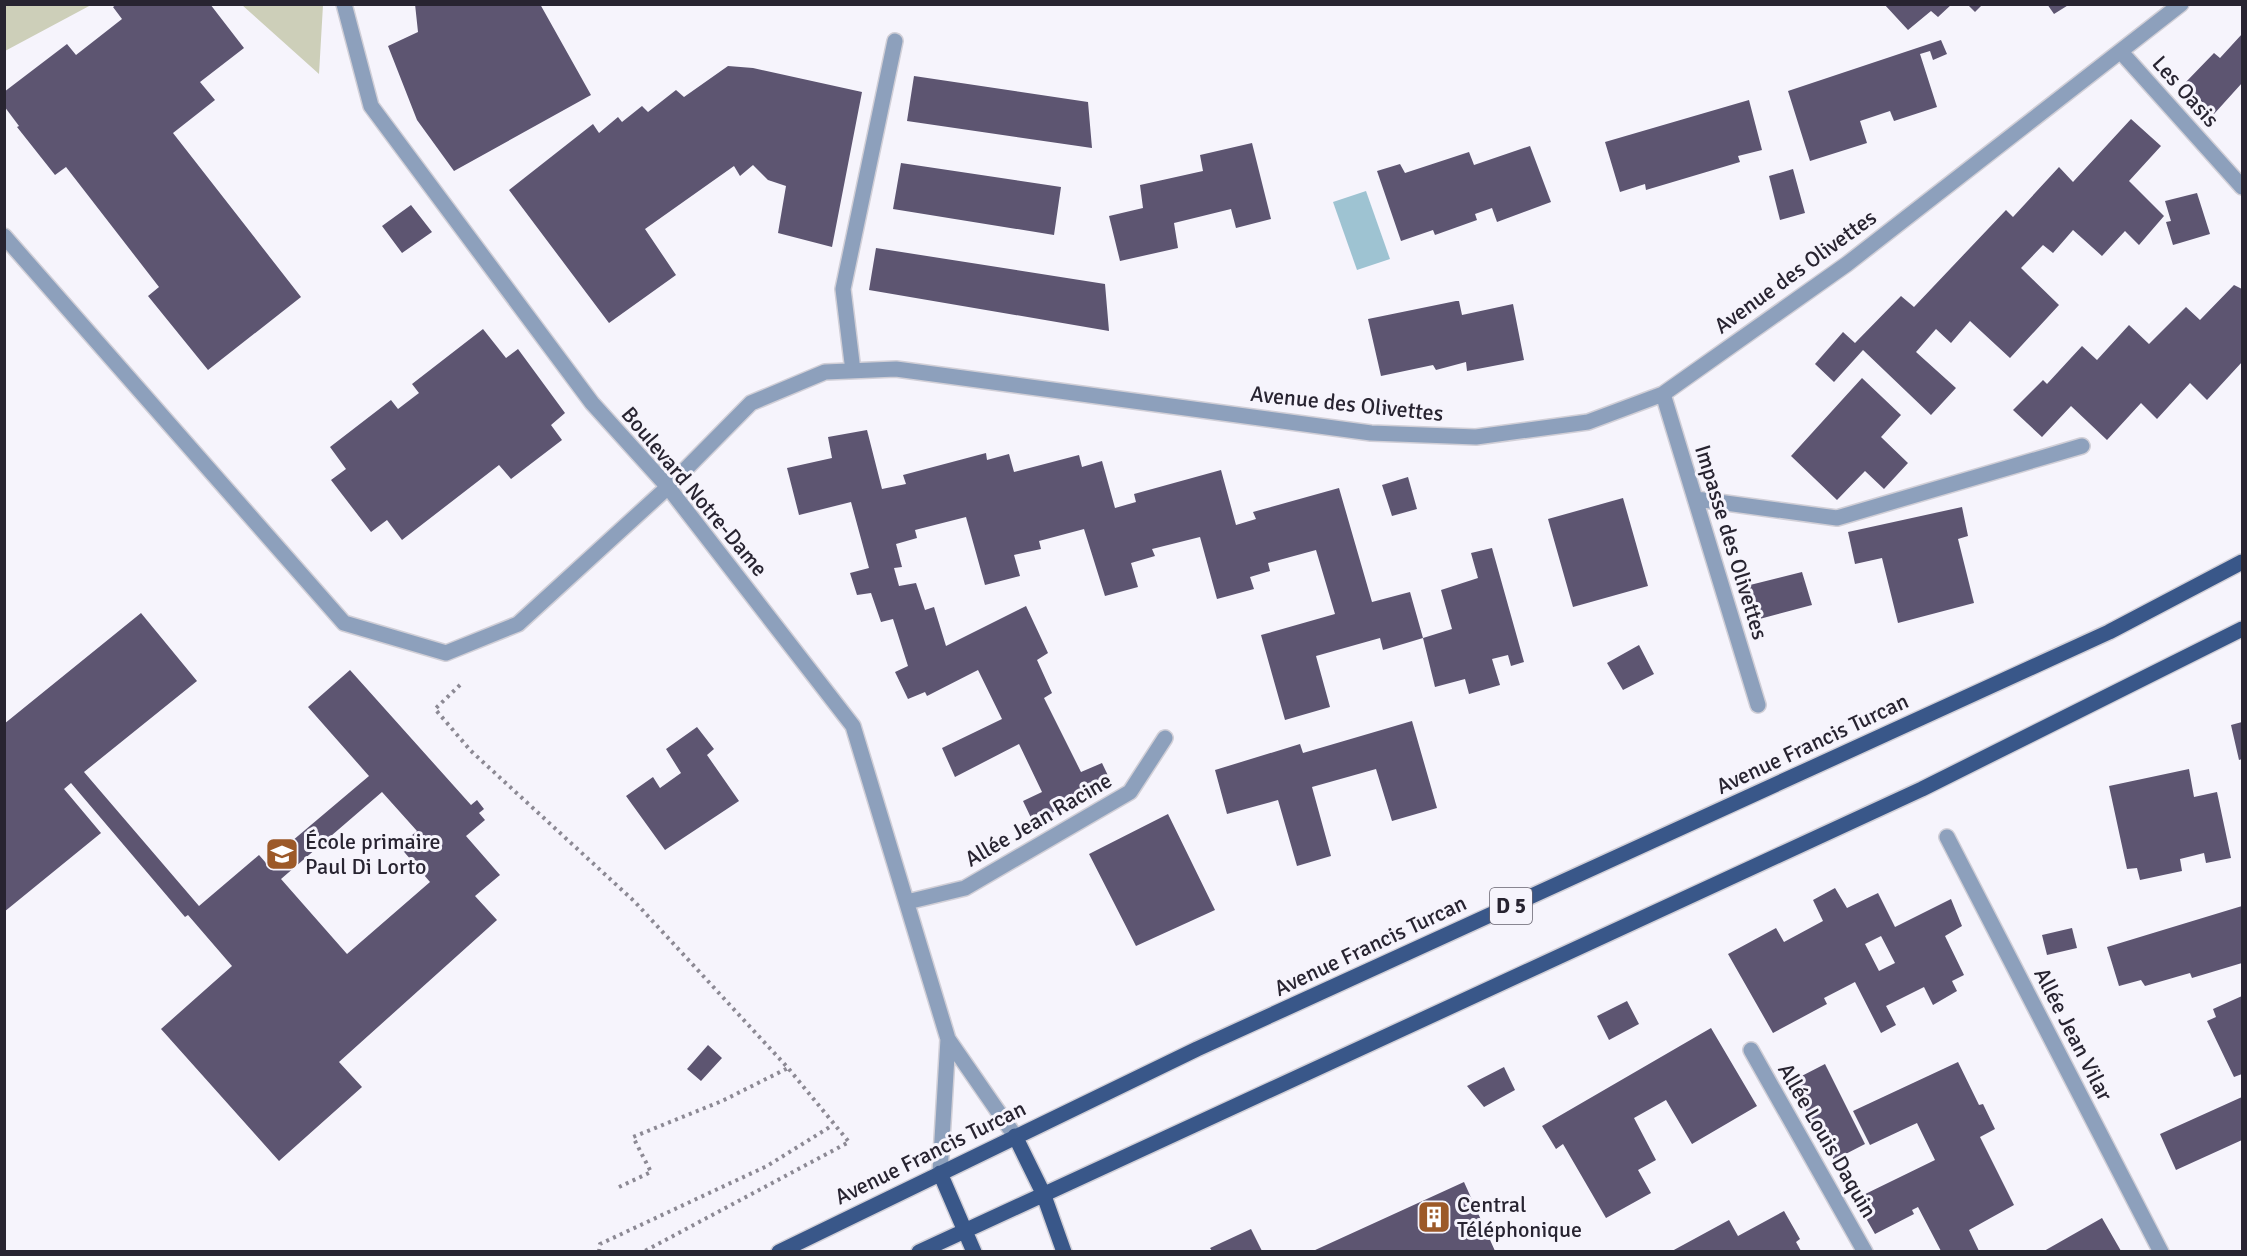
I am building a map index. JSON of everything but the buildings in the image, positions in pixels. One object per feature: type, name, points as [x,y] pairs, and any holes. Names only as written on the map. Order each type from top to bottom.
[{"type":"main road","name":"Avenue Francis Turcan","points":[[779,1251],[1197,1049],[2109,632],[2242,562]]},
{"type":"main road","points":[[919,1251],[1922,789],[2242,629]]},
{"type":"main road","points":[[1015,1137],[1042,1193],[1064,1251]]},
{"type":"main road","name":"Boulevard Notre-Dame","points":[[940,1173],[974,1251]]},
{"type":"street","name":"Boulevard Notre-Dame","points":[[344,4],[371,106],[592,403],[668,487],[853,726],[948,1039],[1015,1137]]},
{"type":"street","name":"Avenue des Olivettes","points":[[4,236],[344,623],[446,652],[518,624],[668,487],[751,403],[825,372],[896,369],[1371,433],[1476,437],[1588,422],[1663,393],[1847,264],[2181,4]]},
{"type":"street","points":[[853,371],[843,289],[895,41]]},
{"type":"street","name":"Les Oasis","points":[[2121,52],[2242,187]]},
{"type":"street","name":"Impasse des Olivettes","points":[[1663,393],[1758,705]]},
{"type":"street","points":[[1696,499],[1837,518],[2082,446]]},
{"type":"street","name":"Allée Jean Racine","points":[[907,902],[965,888],[1130,792],[1165,738]]},
{"type":"street","name":"Allée Jean Vilar","points":[[1947,837],[2161,1251]]},
{"type":"street","name":"Boulevard Notre-Dame","points":[[940,1173],[948,1039]]},
{"type":"street","name":"Allée Louis Daquin","points":[[1751,1050],[1865,1251]]},
{"type":"path","points":[[466,680],[435,709],[471,751],[635,902],[788,1068],[849,1142],[643,1251]]},
{"type":"path","points":[[619,1187],[651,1172],[633,1137],[722,1101],[788,1068]]},
{"type":"path","points":[[600,1251],[600,1244],[767,1167],[833,1125]]},
{"type":"green space","points":[[5,4],[91,4],[91,5],[5,51]]},
{"type":"green space","points":[[242,5],[323,5],[319,74]]},
{"type":"water","points":[[1366,191],[1390,259],[1357,270],[1333,202]]},
{"type":"place","name":"École primaire Paul Di Lorto","points":[[282,854]]},
{"type":"place","name":"Central Téléphonique","points":[[1434,1217]]}]
